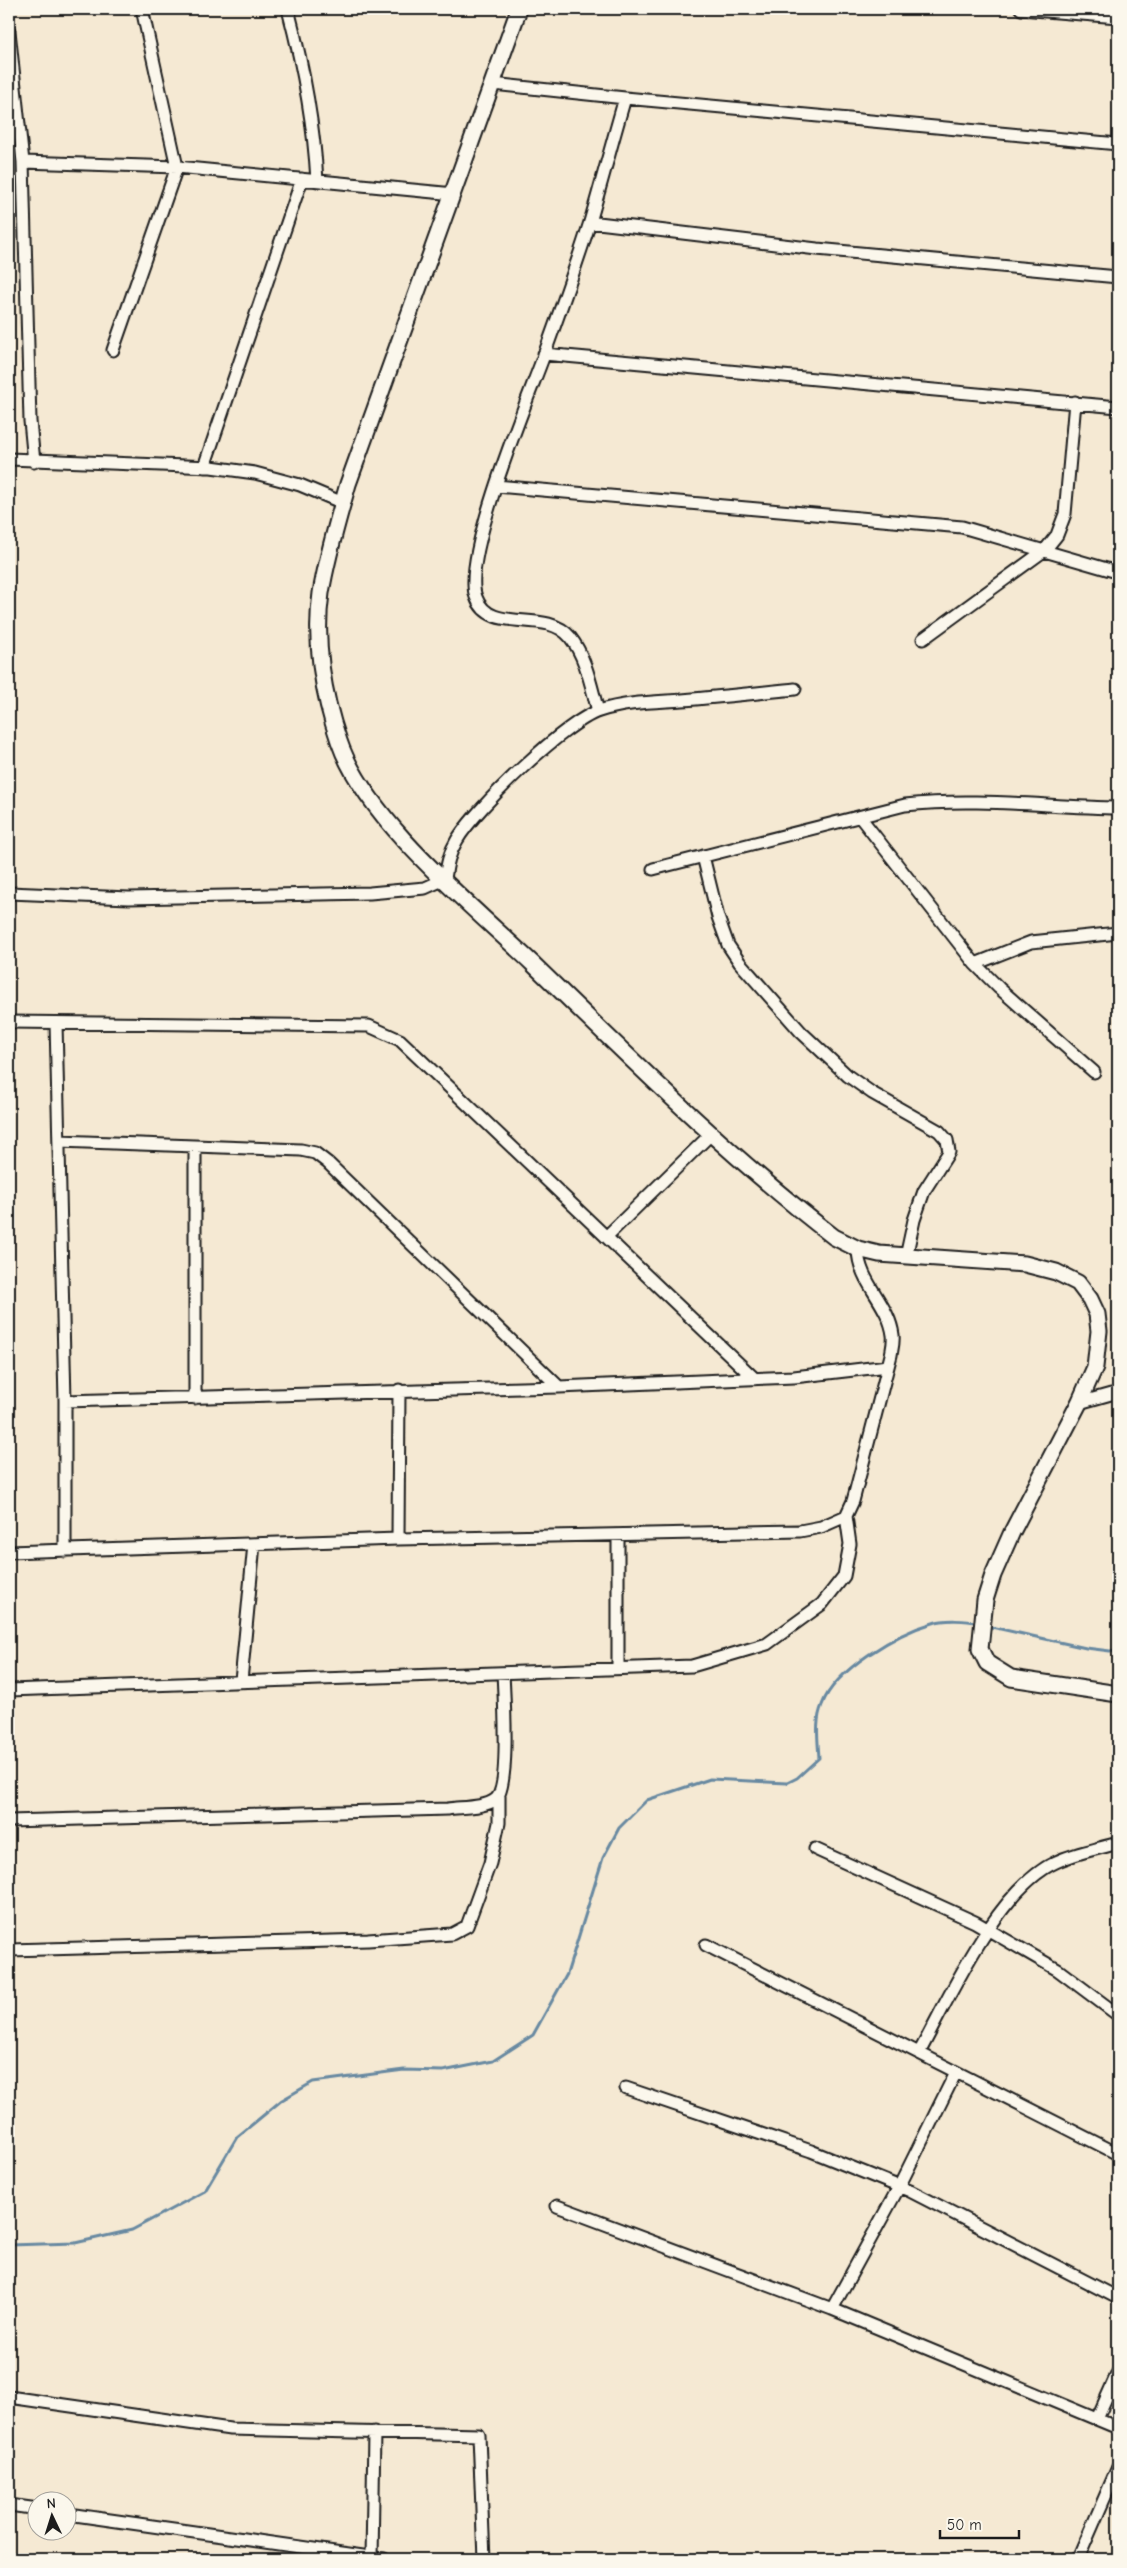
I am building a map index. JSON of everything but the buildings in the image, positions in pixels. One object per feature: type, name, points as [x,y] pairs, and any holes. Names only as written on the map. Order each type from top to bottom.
[{"type":"street","points":[[113,350],[177,167],[142,9]]},
{"type":"street","points":[[288,9],[302,66],[315,141],[317,181]]},
{"type":"street","points":[[520,9],[343,504],[330,548],[321,595],[320,642],[325,694],[340,744],[363,787],[394,828],[444,879],[710,1135],[834,1237],[858,1249],[906,1257],[1025,1264],[1056,1272],[1078,1283],[1090,1299],[1097,1314],[1099,1331],[1095,1367],[1079,1403],[1012,1532],[992,1575],[985,1600],[980,1650],[987,1663],[1011,1678],[1118,1694]]},
{"type":"street","points":[[1020,9],[1118,17]]},
{"type":"street","points":[[9,32],[12,96],[23,162],[30,421],[34,462]]},
{"type":"street","points":[[493,84],[1118,144]]},
{"type":"street","points":[[598,711],[582,658],[570,637],[556,625],[495,618],[482,611],[475,595],[479,540],[496,486],[590,222],[625,98]]},
{"type":"street","points":[[23,162],[177,167],[454,194]]},
{"type":"street","points":[[204,467],[302,179]]},
{"type":"street","points":[[590,222],[817,249],[1118,278]]},
{"type":"street","points":[[544,354],[1118,407]]},
{"type":"street","points":[[923,639],[1045,550],[1057,535],[1065,514],[1075,402]]},
{"type":"street","points":[[9,459],[34,462],[204,467],[255,473],[300,485],[343,504]]},
{"type":"street","points":[[496,486],[924,522],[962,527],[1117,572]]},
{"type":"street","points":[[444,879],[449,854],[458,838],[491,798],[532,760],[582,719],[598,711],[626,704],[795,688]]},
{"type":"street","points":[[653,869],[906,805],[938,801],[1118,808]]},
{"type":"street","points":[[860,817],[975,964],[1094,1072]]},
{"type":"street","points":[[702,856],[718,918],[728,945],[740,963],[801,1032],[848,1076],[872,1094],[939,1131],[946,1140],[949,1152],[924,1191],[914,1220],[906,1257]]},
{"type":"street","points":[[9,894],[129,898],[370,893],[425,888],[444,879]]},
{"type":"street","points":[[975,964],[1031,942],[1118,933]]},
{"type":"street","points":[[9,1022],[369,1026],[381,1030],[400,1040],[755,1379]]},
{"type":"street","points":[[56,1023],[65,1400],[65,1550]]},
{"type":"street","points":[[606,1237],[710,1135]]},
{"type":"street","points":[[59,1141],[315,1152],[559,1387]]},
{"type":"street","points":[[195,1147],[195,1398]]},
{"type":"street","points":[[9,1690],[692,1666],[767,1644],[822,1604],[844,1576],[850,1544],[846,1516],[853,1501],[888,1366],[893,1336],[888,1320],[858,1262],[858,1249]]},
{"type":"street","points":[[65,1400],[559,1387],[755,1379],[794,1377],[888,1366]]},
{"type":"street","points":[[398,1539],[399,1390]]},
{"type":"street","points":[[1079,1403],[1111,1394],[1118,1394]]},
{"type":"street","points":[[9,1552],[398,1539],[800,1531],[821,1527],[846,1516]]},
{"type":"street","points":[[618,1535],[618,1668]]},
{"type":"street","points":[[241,1681],[254,1544]]},
{"type":"street","points":[[9,1950],[368,1940],[452,1934],[467,1926],[490,1863],[499,1823],[499,1796],[505,1758],[503,1673]]},
{"type":"street","points":[[9,1821],[448,1809],[483,1804],[499,1796]]},
{"type":"street","points":[[919,2053],[987,1929],[1018,1889],[1055,1862],[1118,1843]]},
{"type":"street","points":[[814,1849],[987,1929],[1058,1970],[1118,2015]]},
{"type":"street","points":[[706,1945],[1118,2154]]},
{"type":"street","points":[[832,2309],[899,2187],[956,2072]]},
{"type":"street","points":[[626,2088],[811,2151],[899,2187],[1118,2298]]},
{"type":"street","points":[[557,2206],[832,2309],[1118,2428]]},
{"type":"street","points":[[1097,2419],[1118,2372]]},
{"type":"street","points":[[9,2397],[230,2429],[479,2435],[484,2559]]},
{"type":"street","points":[[372,2558],[374,2432]]},
{"type":"street","points":[[1078,2559],[1118,2467]]},
{"type":"street","points":[[9,2505],[28,2508]]},
{"type":"street","points":[[78,2515],[384,2559]]},
{"type":"waterway","points":[[9,2245],[75,2243],[132,2230],[205,2191],[237,2137],[282,2100],[313,2082],[404,2070],[443,2071],[493,2061],[533,2035],[567,1974],[603,1858],[619,1828],[647,1800],[710,1779],[787,1783],[797,1778],[819,1758],[818,1724],[822,1705],[840,1678],[854,1666],[886,1644],[933,1623],[943,1621],[978,1623]]},
{"type":"waterway","points":[[987,1626],[1086,1648],[1118,1652]]}]
